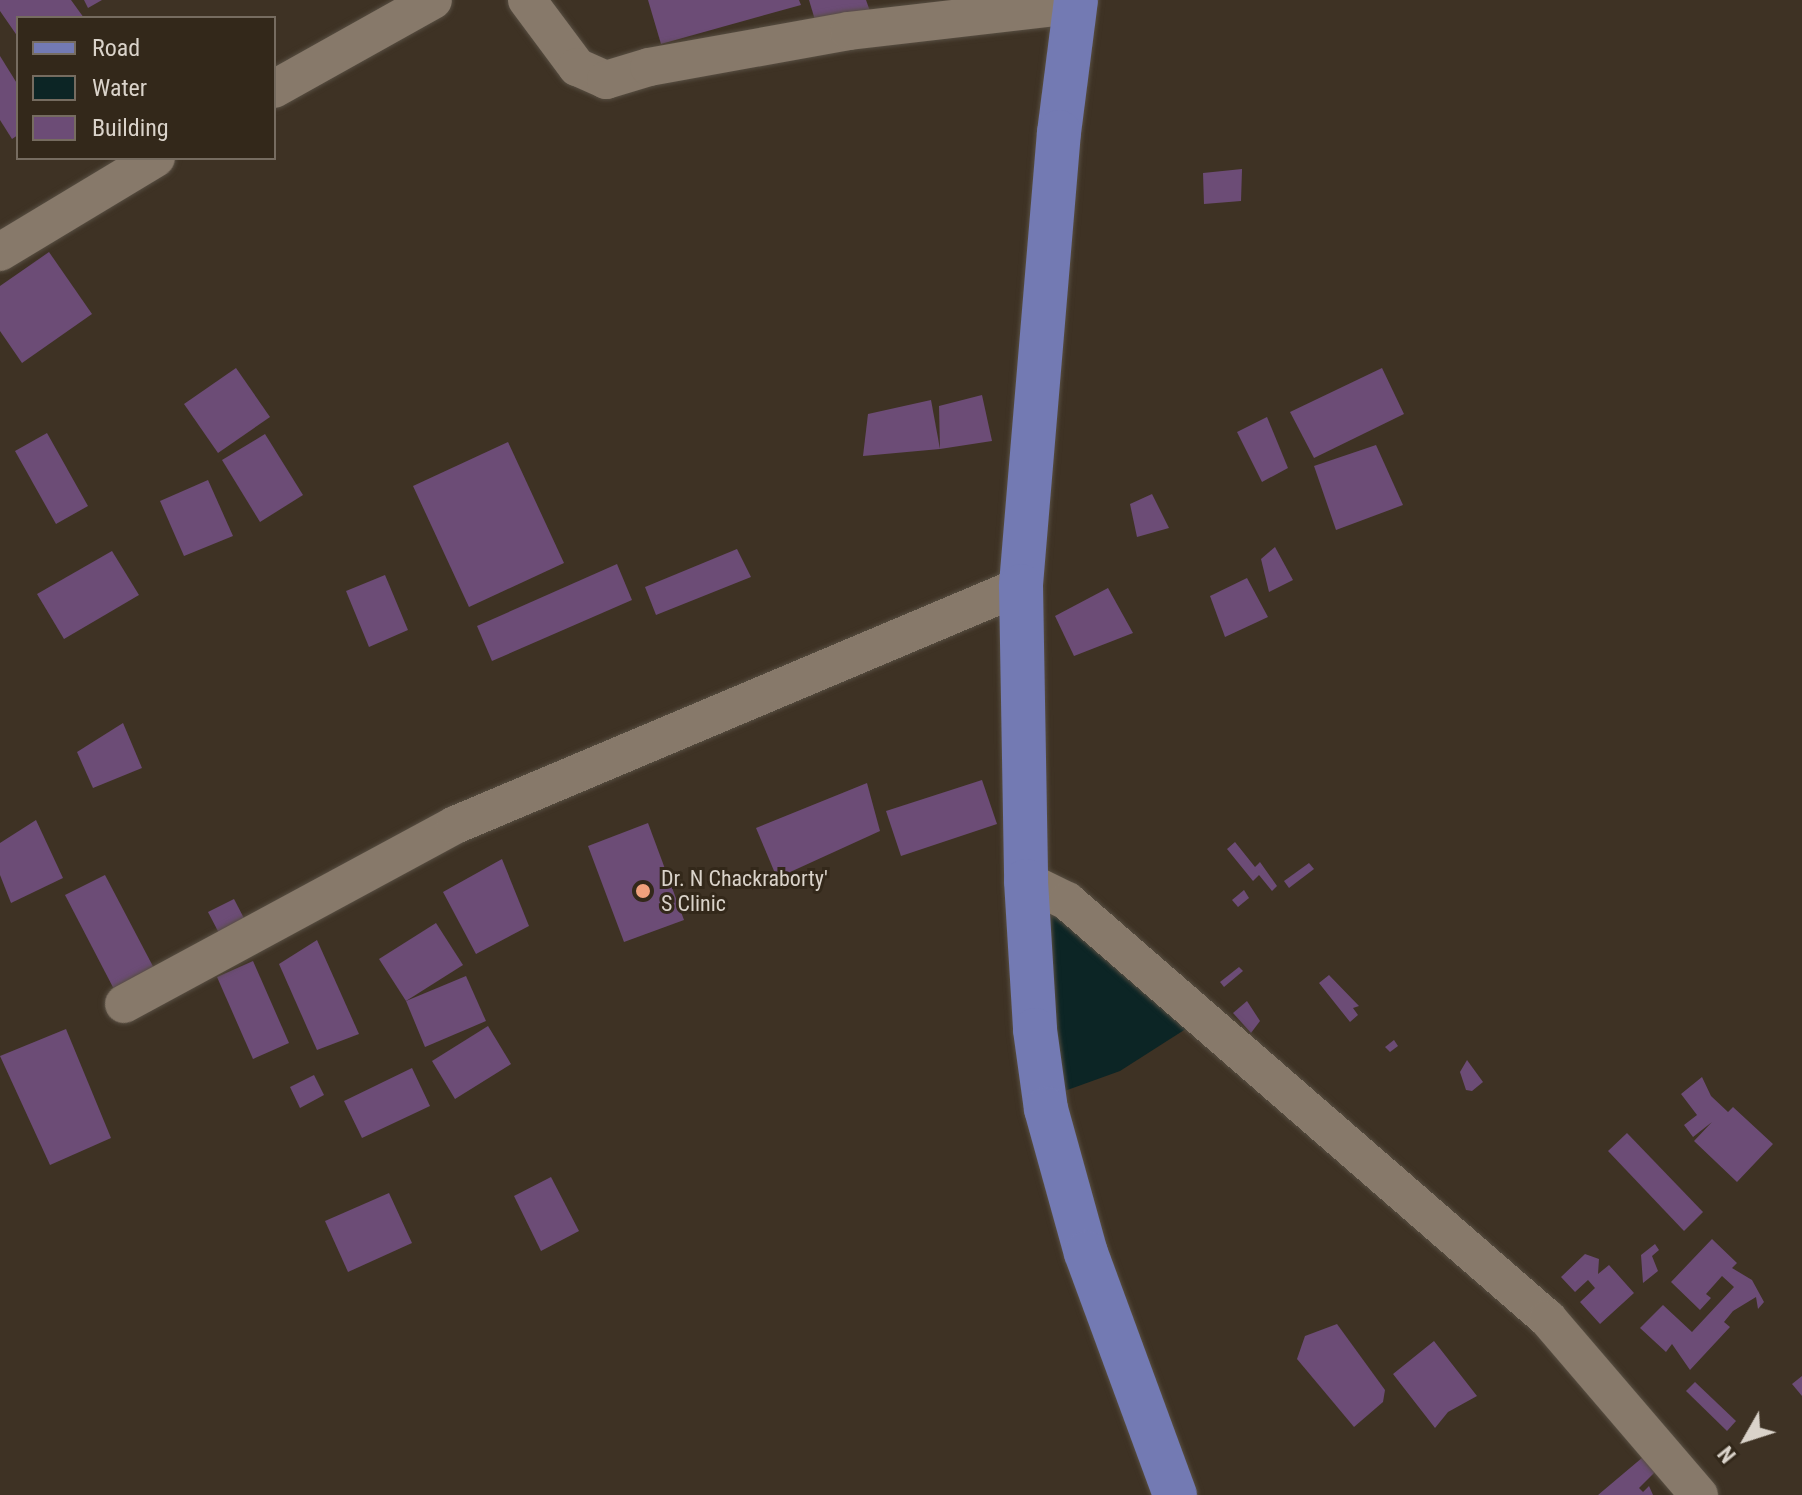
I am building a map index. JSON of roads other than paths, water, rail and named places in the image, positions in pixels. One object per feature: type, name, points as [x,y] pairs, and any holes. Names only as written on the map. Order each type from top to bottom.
[{"type":"main road","points":[[1075,3],[1049,238],[1021,586],[1026,881],[1046,1109],[1086,1253],[1175,1495]]},
{"type":"street","points":[[276,88],[433,0]]},
{"type":"street","points":[[527,0],[577,67],[606,80],[649,67],[849,31],[1075,3]]},
{"type":"street","points":[[0,252],[153,160]]},
{"type":"street","points":[[124,1004],[455,825],[1021,586]]},
{"type":"street","points":[[1026,881],[1067,901],[1548,1319],[1699,1495]]},
{"type":"water","points":[[1041,902],[1192,1025],[1120,1071],[1059,1093]]},
{"type":"place","name":"Dr. N Chackraborty' S Clinic","points":[[643,891]]}]
